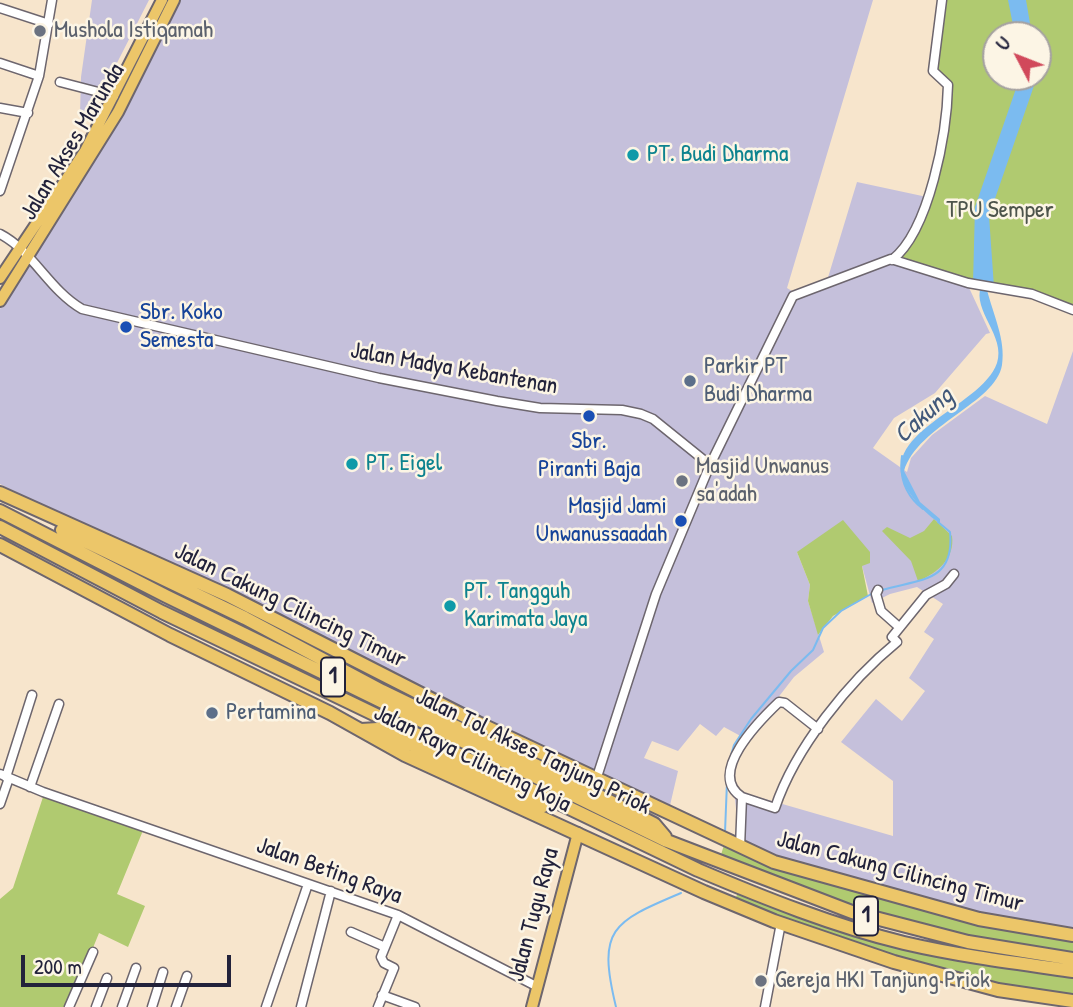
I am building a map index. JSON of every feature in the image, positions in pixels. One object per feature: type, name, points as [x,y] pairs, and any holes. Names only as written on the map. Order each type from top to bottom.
[{"type":"highway","name":"Jalan Cakung Cilincing Timur","points":[[0,493],[227,595],[596,780],[738,846],[808,873],[965,916],[1073,935]]},
{"type":"highway","points":[[31,509],[45,521],[654,824],[667,841]]},
{"type":"highway","name":"Jalan Tol Akses Tanjung Priok","points":[[0,511],[166,596],[667,841],[852,912],[953,939],[1073,959]]},
{"type":"highway","name":"Jalan Tol Akses Tanjung Priok","points":[[0,527],[162,612],[698,870],[901,942],[968,956],[1073,971]]},
{"type":"highway","name":"Jalan Raya Cilincing Koja","points":[[0,545],[416,760],[704,892],[780,923],[894,962],[987,987],[1073,1001]]},
{"type":"highway","points":[[361,730],[371,728],[392,736],[566,817],[583,816]]},
{"type":"main road","name":"Jalan Akses Marunda","points":[[0,278],[85,151],[162,0]]},
{"type":"main road","name":"Jalan Akses Marunda","points":[[0,301],[118,112],[174,0]]},
{"type":"main road","name":"Jalan Tugu Raya","points":[[532,1007],[578,833]]},
{"type":"street","points":[[0,191],[3,174],[28,113],[39,76],[52,0]]},
{"type":"street","points":[[596,780],[656,594],[710,465],[793,296],[892,260],[914,237],[922,219],[944,131],[948,85],[933,71],[942,0]]},
{"type":"street","points":[[0,8],[49,24]]},
{"type":"street","points":[[0,63],[39,76]]},
{"type":"street","points":[[60,82],[114,96]]},
{"type":"street","points":[[0,108],[28,113]]},
{"type":"street","name":"Jalan Madya Kebantenan","points":[[0,234],[20,248],[64,296],[82,309],[379,378],[497,401],[540,408],[622,410],[641,414],[684,442],[710,465]]},
{"type":"street","points":[[892,260],[971,283],[1032,294],[1073,310]]},
{"type":"street","points":[[818,729],[785,703],[779,702],[746,741],[730,770],[731,789],[742,797],[775,808],[796,761],[818,729],[875,663],[897,642],[892,636],[926,595],[946,584],[954,574]]},
{"type":"street","points":[[878,590],[876,594],[880,611],[899,626]]},
{"type":"street","points":[[0,804],[5,776],[32,695]]},
{"type":"street","points":[[30,787],[59,704]]},
{"type":"street","name":"Jalan Beting Raya","points":[[5,776],[100,812],[398,915],[536,986]]},
{"type":"street","points":[[738,846],[742,797]]},
{"type":"street","points":[[265,1007],[308,884]]},
{"type":"street","points":[[301,1007],[331,891]]},
{"type":"street","points":[[378,1007],[394,968],[381,960],[398,915]]},
{"type":"street","points":[[765,1007],[780,923]]},
{"type":"street","points":[[351,932],[384,947]]},
{"type":"street","points":[[69,1007],[93,952]]},
{"type":"street","points":[[122,1007],[136,968]]},
{"type":"street","points":[[152,1007],[163,972]]},
{"type":"street","points":[[176,1007],[187,976]]},
{"type":"street","points":[[96,1007],[107,978]]},
{"type":"street","points":[[382,995],[415,1007]]},
{"type":"shaded area","points":[[92,0],[149,0],[91,114],[80,113],[81,77]]},
{"type":"shaded area","points":[[181,0],[873,0],[787,288],[797,294],[826,284],[857,182],[927,197],[990,333],[986,334],[935,393],[894,418],[873,448],[907,472],[911,458],[932,435],[985,396],[1047,424],[1073,351],[1073,934],[996,924],[740,847],[734,790],[893,836],[893,781],[841,742],[876,699],[902,721],[925,691],[909,678],[934,639],[924,632],[943,604],[917,587],[890,594],[872,603],[862,566],[797,552],[810,585],[808,601],[824,652],[794,677],[746,739],[724,727],[716,736],[700,724],[678,751],[652,741],[644,758],[678,771],[668,814],[514,745],[0,484],[0,309],[113,129]]},
{"type":"green space","name":"TPU Semper","points":[[942,0],[1073,0],[1073,310],[1032,294],[968,283],[892,260],[914,237],[944,131],[948,85],[933,71]]},
{"type":"green space","points":[[934,519],[952,536],[951,551],[944,564],[918,581],[911,561],[882,531],[887,527],[910,538],[924,531]]},
{"type":"green space","points":[[843,520],[870,552],[870,563],[862,566],[868,596],[833,616],[818,635],[808,601],[810,585],[797,552]]},
{"type":"green space","points":[[44,794],[144,828],[117,894],[145,906],[128,947],[99,933],[69,1007],[0,1007],[0,899],[13,888]]},
{"type":"green space","points":[[724,845],[816,875],[1073,935],[1073,959],[852,912],[720,858]]},
{"type":"green space","points":[[740,888],[859,929],[1073,971],[1073,1001],[998,990],[733,904]]},
{"type":"water","points":[[1008,0],[1026,0],[1030,21],[1012,21]]},
{"type":"water","points":[[1015,91],[1032,91],[989,216],[994,287],[989,286],[987,290],[1001,337],[1002,365],[997,379],[986,391],[924,440],[904,471],[920,502],[940,519],[940,523],[923,509],[909,492],[901,471],[904,453],[915,437],[971,394],[987,379],[997,363],[997,343],[981,305],[981,286],[973,283],[975,207]]},
{"type":"waterway","name":"Cakung","points":[[902,456],[901,472],[905,485],[912,498],[923,509]]},
{"type":"waterway","name":"Cakung","points":[[882,590],[921,580],[940,570],[947,561],[950,532],[938,522]]},
{"type":"waterway","name":"Cakung","points":[[730,759],[734,745],[751,719],[791,671],[813,650],[823,628],[841,611],[873,593]]},
{"type":"waterway","name":"Cakung","points":[[725,832],[727,782]]},
{"type":"waterway","name":"Cakung","points":[[616,1007],[608,960],[610,944],[616,932],[625,921],[639,912],[681,893]]},
{"type":"place","name":"Mushola Istiqamah","points":[[40,31]]},
{"type":"place","name":"PT. Budi Dharma","points":[[633,155]]},
{"type":"place","name":"Sbr. Koko Semesta","points":[[126,327]]},
{"type":"place","name":"Parkir PT Budi Dharma","points":[[690,381]]},
{"type":"place","name":"Sbr. Piranti Baja","points":[[589,416]]},
{"type":"place","name":"PT. Eigel","points":[[352,464]]},
{"type":"place","name":"Masjid Unwanus sa'adah","points":[[682,481]]},
{"type":"place","name":"Masjid Jami Unwanussaadah","points":[[681,521]]},
{"type":"place","name":"PT. Tangguh Karimata Jaya","points":[[450,606]]},
{"type":"place","name":"Pertamina","points":[[212,713]]},
{"type":"place","name":"Gereja HKI Tanjung Priok","points":[[761,981]]}]
